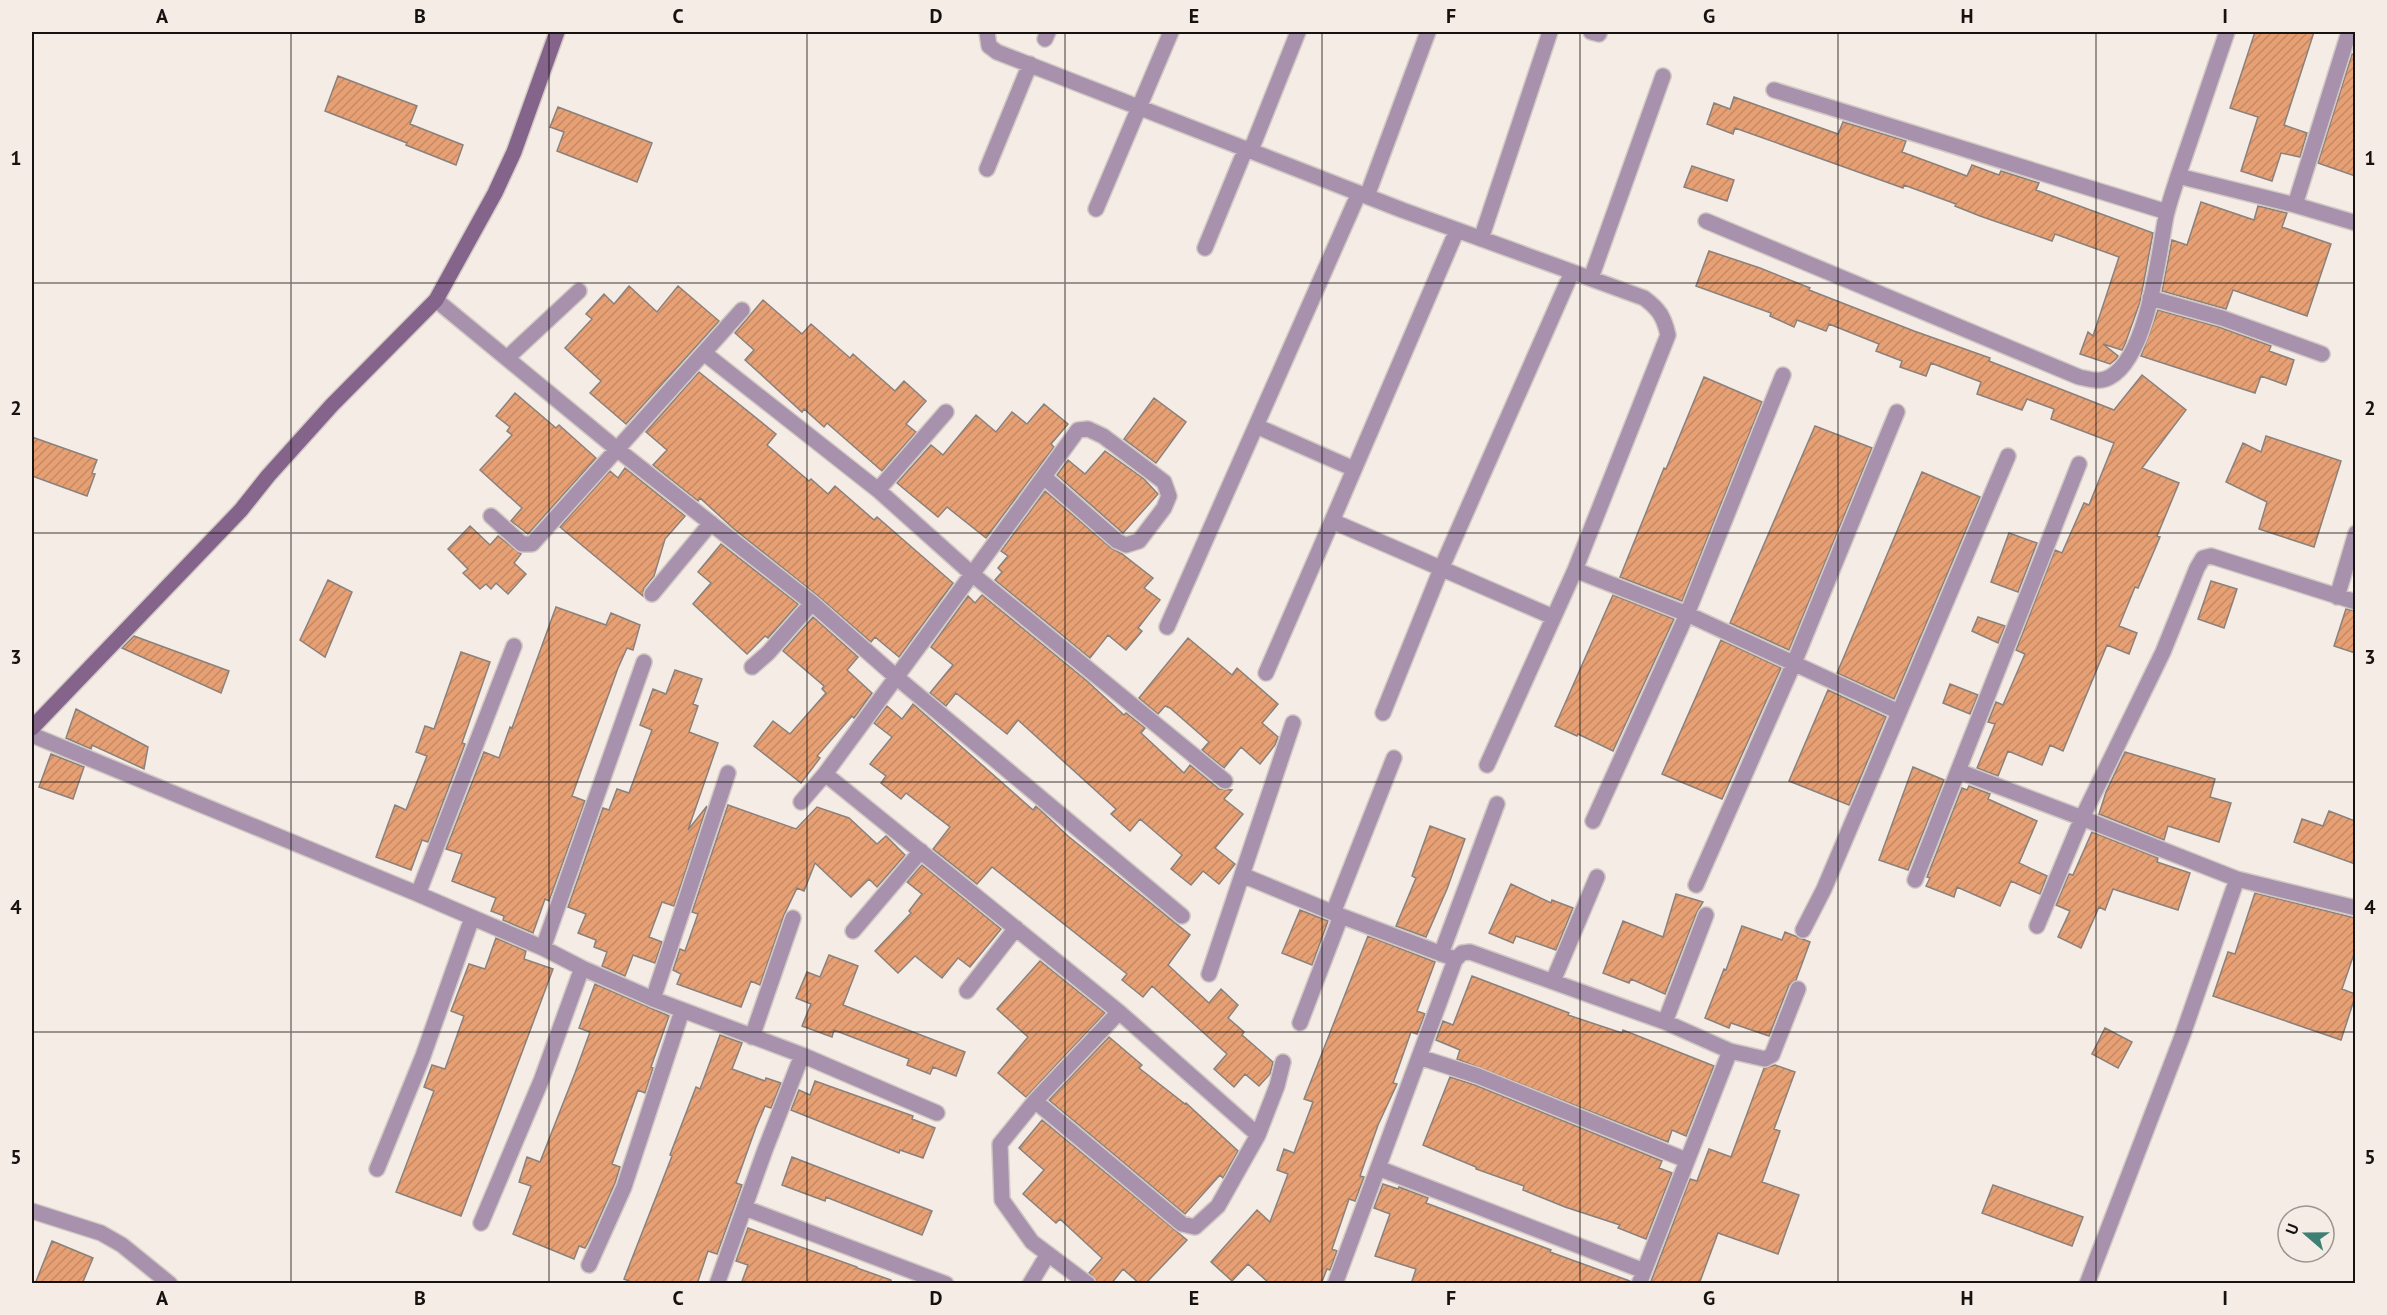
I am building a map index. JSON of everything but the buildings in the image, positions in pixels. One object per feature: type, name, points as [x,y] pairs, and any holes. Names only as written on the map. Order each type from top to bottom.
[{"type":"street","points":[[32,729],[241,510],[268,476],[332,405],[436,300],[495,193],[514,152],[557,32]]},
{"type":"street","points":[[987,32],[989,46],[992,49],[1363,195],[1644,298],[1651,302],[1664,317],[1668,335],[1575,570],[1487,765]]},
{"type":"street","points":[[1096,208],[1171,32]]},
{"type":"street","points":[[1204,248],[1298,32]]},
{"type":"street","points":[[1167,627],[1256,426],[1363,195],[1428,32]]},
{"type":"street","points":[[1481,239],[1550,32]]},
{"type":"street","points":[[1706,221],[2079,377],[2099,381],[2110,378],[2127,362],[2135,349],[2150,298],[2167,213],[2227,32]]},
{"type":"street","points":[[2295,205],[2350,42]]},
{"type":"street","points":[[987,169],[1030,64]]},
{"type":"street","points":[[1590,279],[1663,76]]},
{"type":"street","points":[[1774,90],[2167,213]]},
{"type":"street","points":[[2178,176],[2295,205],[2355,224]]},
{"type":"street","points":[[1266,673],[1457,230]]},
{"type":"street","points":[[1383,713],[1441,569],[1572,272]]},
{"type":"street","points":[[507,358],[579,291]]},
{"type":"street","points":[[2150,298],[2222,318],[2322,354]]},
{"type":"street","points":[[436,300],[618,450],[812,603],[895,676],[1182,916]]},
{"type":"street","points":[[491,516],[522,544],[531,544],[742,310]]},
{"type":"street","points":[[704,353],[878,490],[972,574],[1225,781]]},
{"type":"street","points":[[1593,821],[1687,614],[1783,375]]},
{"type":"street","points":[[878,490],[946,412]]},
{"type":"street","points":[[1696,885],[1794,663],[1897,412]]},
{"type":"street","points":[[1256,426],[1354,469]]},
{"type":"street","points":[[801,802],[825,774],[1078,430],[1088,429],[1103,436],[1164,482],[1169,496],[1164,508],[1139,541],[1126,545],[1117,541],[1044,477]]},
{"type":"street","points":[[1803,930],[1824,889],[2008,456]]},
{"type":"street","points":[[1915,880],[2079,464]]},
{"type":"street","points":[[1332,521],[1553,617]]},
{"type":"street","points":[[652,594],[711,523]]},
{"type":"street","points":[[2337,597],[2355,533]]},
{"type":"street","points":[[2037,926],[2082,818],[2163,652],[2203,558],[2211,556],[2355,602]]},
{"type":"street","points":[[1575,570],[1687,614],[1899,712]]},
{"type":"street","points":[[752,667],[777,644],[812,603]]},
{"type":"street","points":[[418,894],[514,646]]},
{"type":"street","points":[[543,948],[644,662]]},
{"type":"street","points":[[1209,974],[1293,723]]},
{"type":"street","points":[[32,735],[418,894],[653,999],[802,1055],[937,1113]]},
{"type":"street","points":[[1300,1023],[1394,758]]},
{"type":"street","points":[[1958,771],[2237,879],[2355,908]]},
{"type":"street","points":[[653,999],[729,773]]},
{"type":"street","points":[[825,774],[1119,1012],[1258,1135]]},
{"type":"street","points":[[1441,954],[1497,804]]},
{"type":"street","points":[[853,931],[921,851]]},
{"type":"street","points":[[1242,875],[1455,960]]},
{"type":"street","points":[[1553,981],[1597,877]]},
{"type":"street","points":[[2087,1284],[2183,1034],[2237,879]]},
{"type":"street","points":[[1665,1022],[1706,915]]},
{"type":"street","points":[[377,1169],[423,1056],[472,918]]},
{"type":"street","points":[[752,1037],[793,918]]},
{"type":"street","points":[[966,991],[1016,928]]},
{"type":"street","points":[[1340,1282],[1378,1168],[1419,1057],[1455,960],[1462,953],[1470,952],[1553,981],[1665,1022],[1730,1051],[1765,1059],[1772,1055],[1798,988]]},
{"type":"street","points":[[481,1223],[542,1081],[582,968]]},
{"type":"street","points":[[589,1265],[624,1187],[682,1011]]},
{"type":"street","points":[[1088,1284],[1032,1242],[1002,1200],[1000,1144],[1035,1101],[1119,1012]]},
{"type":"street","points":[[1378,1168],[1642,1277],[1730,1051]]},
{"type":"street","points":[[717,1284],[802,1055]]},
{"type":"street","points":[[1419,1057],[1478,1076],[1686,1160]]},
{"type":"street","points":[[1035,1101],[1182,1224],[1195,1227],[1218,1206],[1258,1135],[1277,1086],[1283,1062]]},
{"type":"street","points":[[745,1208],[946,1284]]},
{"type":"street","points":[[32,1211],[101,1233],[122,1245],[170,1284]]},
{"type":"street","points":[[1030,1284],[1048,1254]]}]
